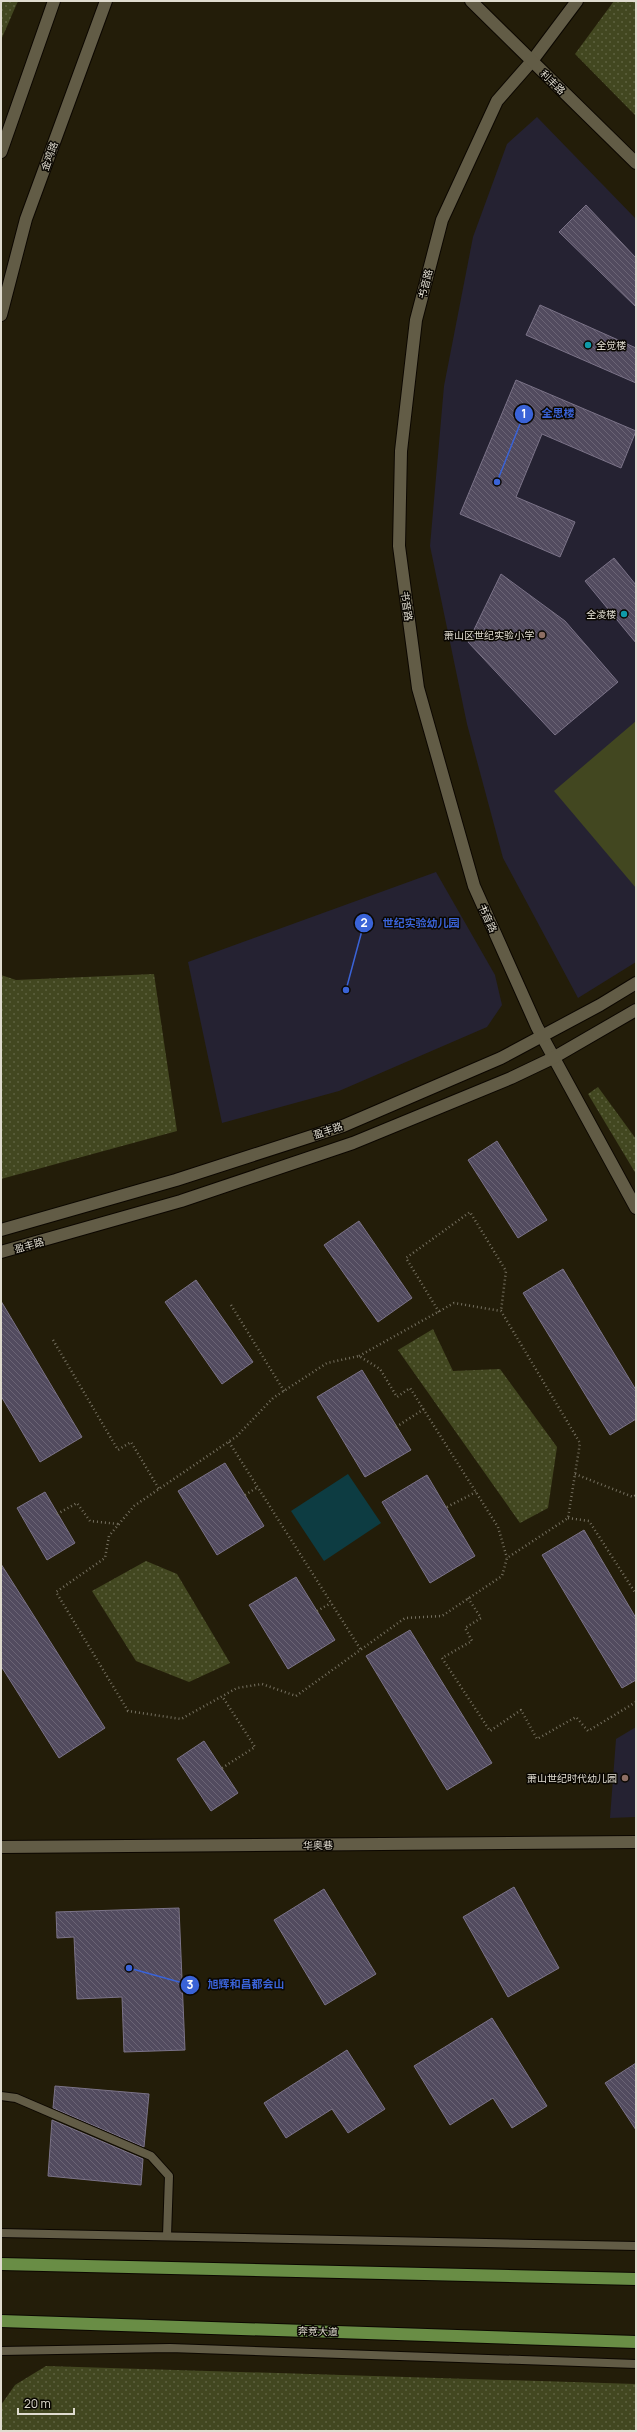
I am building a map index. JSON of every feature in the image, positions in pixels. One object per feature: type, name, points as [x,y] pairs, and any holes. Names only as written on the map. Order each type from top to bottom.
[{"type":"main road","points":[[1,2264],[636,2279]]},
{"type":"main road","name":"奔竞大道","points":[[1,2321],[636,2342]]},
{"type":"street","points":[[1,152],[54,1]]},
{"type":"street","name":"金鸡路","points":[[1,315],[26,219],[106,1]]},
{"type":"street","name":"利丰路","points":[[470,1],[636,163]]},
{"type":"street","name":"书音路","points":[[577,1],[532,61],[497,101],[442,220],[416,320],[401,451],[399,546],[418,688],[474,886],[553,1058],[636,1208]]},
{"type":"street","name":"盈丰路","points":[[1,1230],[176,1180],[343,1126],[501,1058],[636,983]]},
{"type":"street","name":"盈丰路","points":[[1,1252],[181,1201],[353,1143],[511,1078],[553,1058],[636,1010]]},
{"type":"street","name":"华奥巷","points":[[1,1848],[636,1842]]},
{"type":"lane","points":[[1,2096],[16,2098],[151,2156],[169,2176],[167,2236]]},
{"type":"lane","points":[[1,2233],[636,2246]]},
{"type":"lane","points":[[1,2351],[170,2348],[636,2364]]},
{"type":"path","points":[[439,1312],[406,1258],[470,1212],[506,1271],[501,1311],[580,1443],[568,1518]]},
{"type":"path","points":[[359,1356],[380,1369],[398,1397],[410,1388],[424,1409],[498,1527],[507,1558],[502,1576],[442,1616],[405,1618],[296,1696],[262,1684],[237,1688],[181,1719],[128,1710],[56,1592],[105,1558],[109,1536],[134,1506],[229,1442],[274,1398],[327,1363],[359,1356],[454,1303],[501,1311]]},
{"type":"path","points":[[231,1305],[284,1391]]},
{"type":"path","points":[[53,1340],[118,1450],[131,1442],[159,1489]]},
{"type":"path","points":[[396,1427],[424,1409]]},
{"type":"path","points":[[229,1442],[361,1650]]},
{"type":"path","points":[[575,1474],[633,1497],[636,1495]]},
{"type":"path","points":[[245,1495],[258,1487]]},
{"type":"path","points":[[446,1507],[476,1492]]},
{"type":"path","points":[[58,1514],[77,1503],[90,1521],[118,1524]]},
{"type":"path","points":[[507,1558],[568,1518],[589,1521],[636,1594]]},
{"type":"path","points":[[468,1598],[481,1618],[466,1628],[472,1640],[442,1658],[490,1731],[521,1710],[538,1739],[576,1716],[588,1731],[636,1702]]},
{"type":"path","points":[[317,1611],[331,1603]]},
{"type":"path","points":[[222,1696],[255,1747],[222,1768]]},
{"type":"shaded area","name":"萧山区世纪实验小学","points":[[537,117],[636,219],[636,962],[578,998],[503,858],[467,724],[430,546],[444,386],[473,237],[507,144]]},
{"type":"shaded area","points":[[436,872],[495,975],[502,1005],[487,1027],[339,1091],[222,1123],[188,962]]},
{"type":"shaded area","name":"萧山世纪时代幼儿园","points":[[636,1727],[636,1817],[610,1818],[616,1739]]},
{"type":"green space","points":[[1,1],[18,1],[1,40]]},
{"type":"green space","points":[[614,1],[636,1],[636,116],[575,54]]},
{"type":"green space","points":[[636,721],[636,888],[554,791]]},
{"type":"green space","points":[[154,974],[177,1131],[1,1179],[1,975],[16,980]]},
{"type":"green space","points":[[598,1087],[636,1139],[636,1174],[588,1094]]},
{"type":"green space","points":[[433,1329],[453,1371],[500,1369],[557,1447],[548,1508],[520,1523],[398,1350]]},
{"type":"green space","points":[[146,1561],[177,1574],[230,1663],[189,1682],[136,1661],[92,1591]]},
{"type":"green space","points":[[46,2366],[636,2384],[636,2431],[1,2431],[1,2405],[15,2385]]},
{"type":"water","points":[[348,1474],[381,1523],[324,1561],[291,1511]]},
{"type":"building","points":[[586,205],[636,258],[636,307],[559,232]]},
{"type":"building","name":"全觉楼","points":[[540,305],[636,348],[636,383],[526,335]]},
{"type":"building","points":[[516,380],[636,431],[621,468],[542,434],[516,497],[575,522],[560,557],[460,514]]},
{"type":"building","name":"全凌楼","points":[[614,558],[636,585],[636,643],[585,581]]},
{"type":"building","name":"萧山区世纪实验小学","points":[[501,574],[565,621],[618,682],[555,735],[468,642]]},
{"type":"building","points":[[497,1141],[547,1220],[518,1238],[468,1160]]},
{"type":"building","points":[[359,1221],[412,1298],[378,1322],[324,1245]]},
{"type":"building","points":[[563,1269],[636,1390],[636,1419],[610,1435],[523,1293]]},
{"type":"building","points":[[196,1280],[253,1362],[222,1384],[165,1302]]},
{"type":"building","points":[[1,1301],[82,1437],[40,1462],[1,1396]]},
{"type":"building","points":[[362,1370],[411,1450],[365,1477],[317,1397]]},
{"type":"building","points":[[225,1463],[264,1526],[217,1555],[178,1491]]},
{"type":"building","points":[[427,1475],[475,1556],[430,1583],[382,1502]]},
{"type":"building","points":[[45,1492],[75,1543],[47,1560],[17,1508]]},
{"type":"building","points":[[584,1530],[636,1618],[636,1680],[622,1688],[542,1555]]},
{"type":"building","points":[[1,1564],[105,1728],[59,1758],[1,1666]]},
{"type":"building","points":[[296,1577],[335,1640],[288,1669],[249,1605]]},
{"type":"building","points":[[410,1630],[492,1763],[447,1790],[366,1656]]},
{"type":"building","points":[[204,1741],[238,1793],[211,1811],[177,1759]]},
{"type":"building","points":[[514,1887],[559,1968],[508,1997],[463,1917]]},
{"type":"building","points":[[324,1889],[376,1974],[325,2005],[274,1920]]},
{"type":"building","points":[[179,1908],[185,2050],[124,2052],[122,1997],[77,1999],[74,1937],[57,1938],[56,1912]]},
{"type":"building","points":[[492,2018],[547,2106],[512,2128],[493,2098],[450,2125],[414,2066]]},
{"type":"building","points":[[347,2050],[385,2109],[348,2133],[332,2109],[286,2138],[264,2103]]},
{"type":"building","points":[[636,2063],[636,2130],[605,2083]]},
{"type":"building","points":[[55,2086],[149,2094],[144,2147],[53,2108]]},
{"type":"building","points":[[52,2120],[143,2159],[141,2185],[48,2176]]},
{"type":"place","name":"全觉楼","points":[[588,345]]},
{"type":"place","name":"全思楼","points":[[497,482]]},
{"type":"place","name":"全凌楼","points":[[624,614]]},
{"type":"place","name":"萧山区世纪实验小学","points":[[542,635]]},
{"type":"place","name":"世纪实验幼儿园","points":[[346,990]]},
{"type":"place","name":"萧山世纪时代幼儿园","points":[[625,1778]]},
{"type":"place","name":"旭辉和昌都会山","points":[[129,1968]]}]
